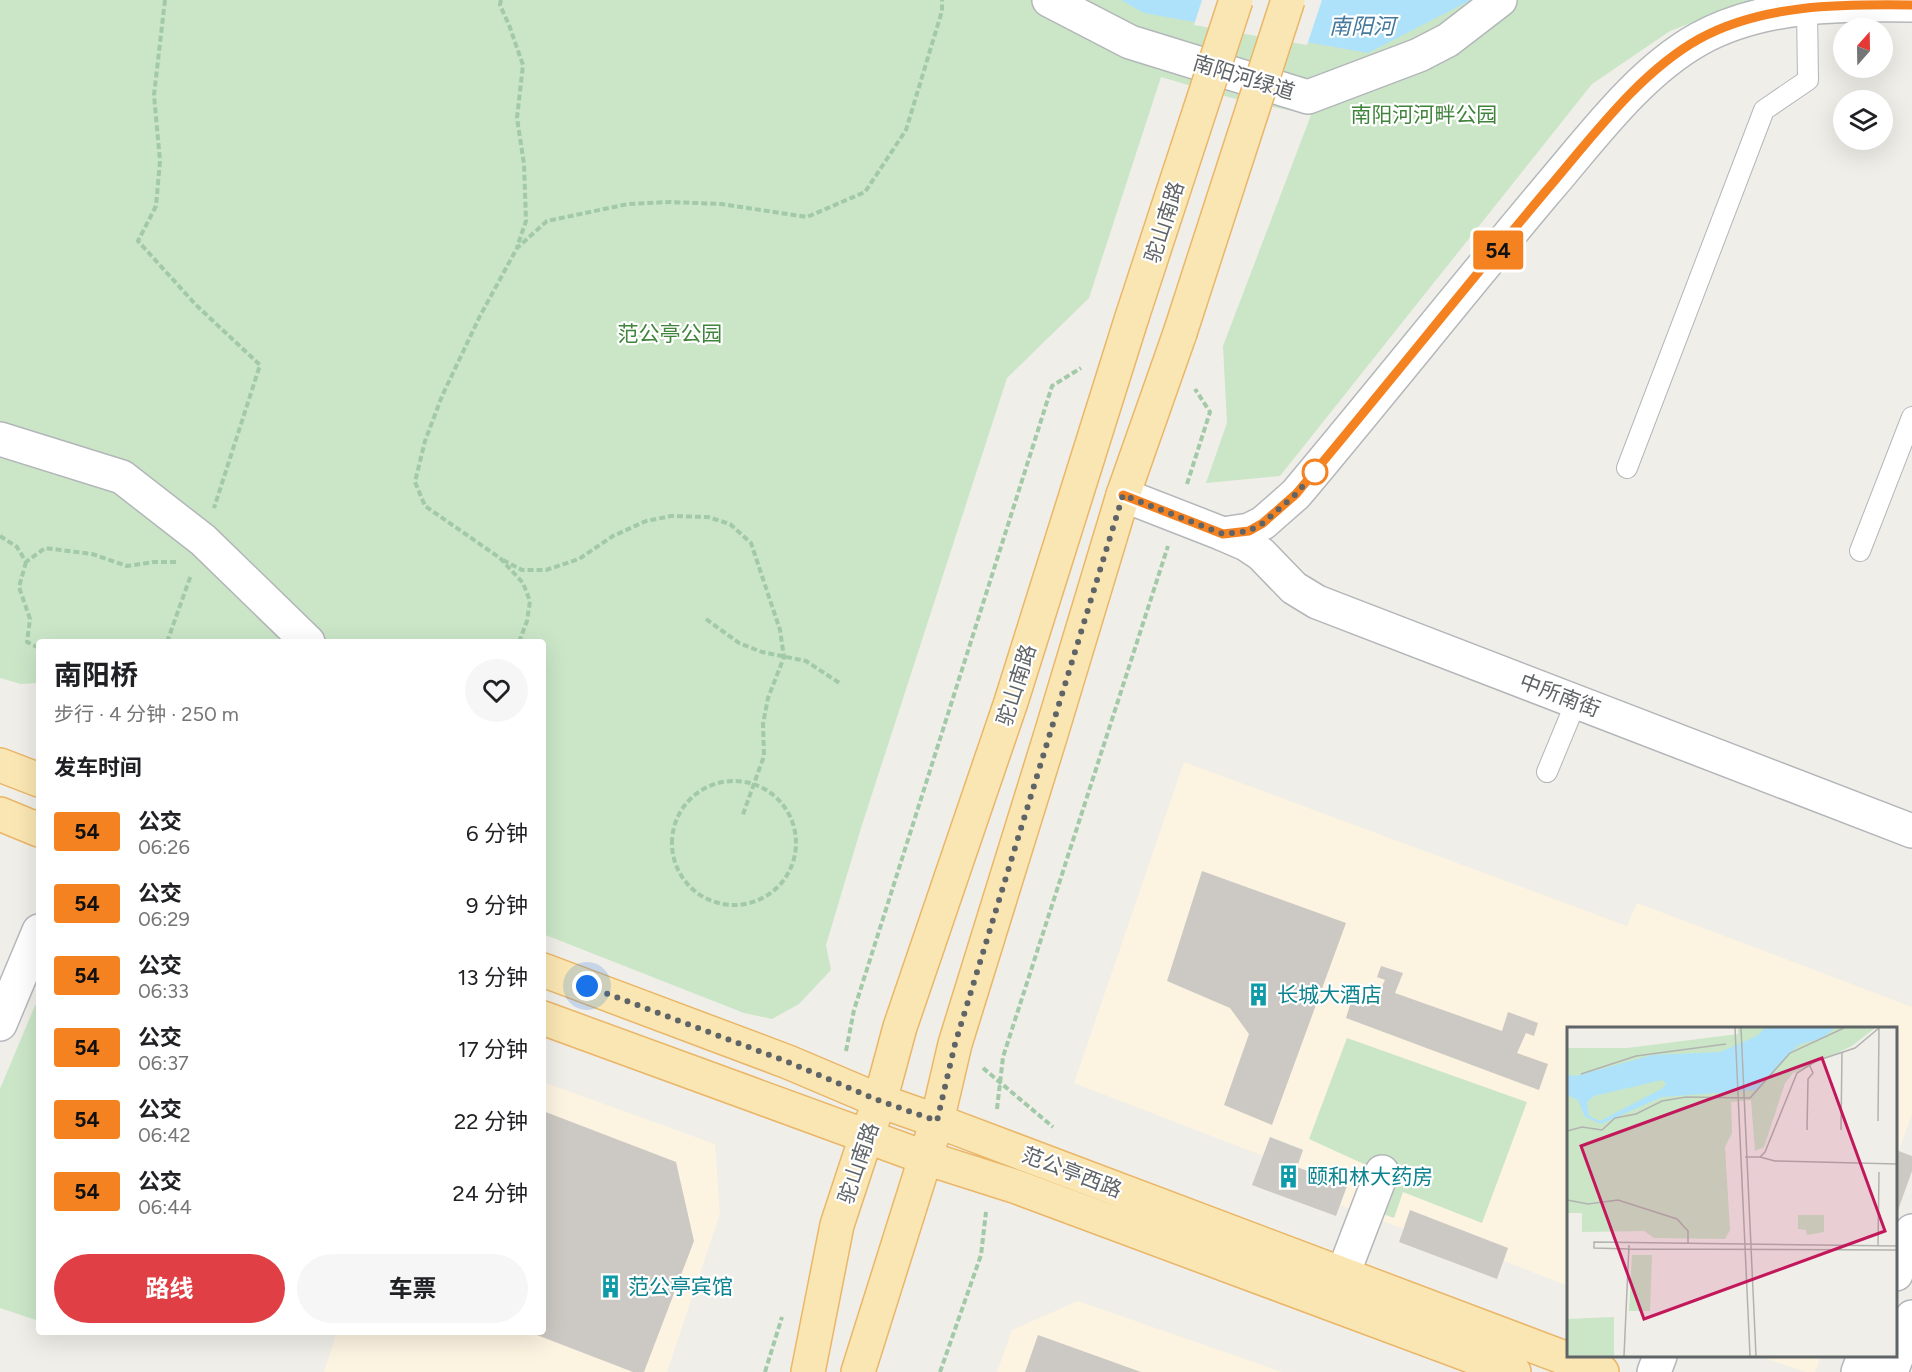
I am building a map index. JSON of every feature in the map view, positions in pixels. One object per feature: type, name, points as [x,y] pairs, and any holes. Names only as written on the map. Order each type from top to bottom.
[{"type":"main road","name":"驼山南路","points":[[808,1372],[837,1226],[880,1101],[900,1027],[1011,702],[1236,0]]},
{"type":"main road","points":[[858,1372],[926,1158],[955,1044],[1123,495],[1176,344],[1288,0]]},
{"type":"main road","points":[[0,765],[36,779]]},
{"type":"main road","points":[[0,814],[36,829]]},
{"type":"main road","name":"范公亭西路","points":[[546,971],[788,1062],[880,1101],[1602,1372]]},
{"type":"main road","name":"范公亭西路","points":[[546,1019],[866,1137],[1006,1184],[1514,1372]]},
{"type":"street","name":"南阳河绿道","points":[[1049,0],[1130,42],[1308,97],[1419,55],[1448,40],[1500,0]]},
{"type":"street","points":[[1223,534],[1249,531],[1263,523],[1296,494],[1591,138],[1664,63],[1699,39],[1744,20],[1807,9],[1862,4],[1912,5]]},
{"type":"street","points":[[0,439],[122,477],[203,540],[305,639]]},
{"type":"street","name":"中所南街","points":[[1123,495],[1246,544],[1260,554],[1294,588],[1317,602],[1912,831]]},
{"type":"street","points":[[0,1024],[36,938]]},
{"type":"street","points":[[1343,1274],[1382,1172]]},
{"type":"street","points":[[1897,1271],[1912,1231]]},
{"type":"street","points":[[1892,1372],[1912,1317]]},
{"type":"street","points":[[1654,1372],[1660,1357]]},
{"type":"street","points":[[1858,1372],[1864,1357]]},
{"type":"lane","points":[[1627,468],[1764,110],[1808,81],[1807,9]]},
{"type":"lane","points":[[1860,551],[1912,417]]},
{"type":"lane","points":[[1547,772],[1576,702]]},
{"type":"path","points":[[165,0],[154,95],[160,161],[156,206],[138,242],[196,304],[260,365]]},
{"type":"path","points":[[501,0],[500,5],[523,65],[517,118],[524,164],[526,221],[517,248],[480,316],[442,396],[425,441],[415,482],[425,506],[500,558],[522,570],[546,570],[579,559],[613,536],[646,521],[671,516],[708,517],[730,524],[751,543],[780,630],[784,657],[768,698],[763,724],[764,756],[742,817]]},
{"type":"path","points":[[517,248],[547,221],[628,204],[670,202],[721,204],[807,217],[865,192],[906,130],[942,11],[942,0]]},
{"type":"path","points":[[845,1056],[854,1010],[1052,386],[1129,329]]},
{"type":"path","points":[[997,1115],[1003,1057],[1210,412],[1176,344]]},
{"type":"path","points":[[0,536],[17,548],[26,562]]},
{"type":"path","points":[[36,646],[27,642],[30,619],[19,587],[26,562],[45,548],[92,554],[127,566],[154,562],[188,562]]},
{"type":"path","points":[[500,558],[523,583],[530,601],[527,621],[520,639]]},
{"type":"path","points":[[706,619],[739,643],[762,652],[806,661],[841,684]]},
{"type":"path","points":[[731,780],[754,783],[770,790],[784,804],[794,822],[797,842],[794,862],[785,880],[771,894],[751,903],[730,906],[710,900],[691,889],[678,872],[672,852],[672,831],[680,811],[693,794],[711,784],[731,780]]},
{"type":"path","points":[[940,1372],[981,1255],[986,1208]]},
{"type":"path","points":[[765,1372],[783,1315]]},
{"type":"shaded area","points":[[1184,762],[1627,926],[1637,903],[1912,1007],[1912,1114],[1897,1155],[1897,1027],[1567,1027],[1567,1286],[1504,1261],[1508,1248],[1410,1211],[1404,1229],[1340,1205],[1347,1186],[1297,1167],[1303,1149],[1270,1137],[1263,1156],[1074,1083]]},
{"type":"shaded area","points":[[546,1083],[715,1144],[720,1214],[667,1372],[324,1372],[336,1335],[546,1335]]},
{"type":"shaded area","points":[[1078,1301],[1282,1372],[997,1372],[1012,1330]]},
{"type":"shaded area","points":[[1761,1357],[1821,1357],[1815,1372],[1806,1372]]},
{"type":"green space","name":"范公亭公园","points":[[0,0],[1912,0],[1740,4],[1670,31],[1592,84],[1280,476],[1206,483],[1227,423],[1223,346],[1311,115],[1232,98],[1161,77],[1089,298],[1007,378],[861,828],[826,945],[831,970],[799,1004],[772,1019],[744,1013],[546,935],[546,639],[36,639],[36,683],[21,684],[0,678]]},
{"type":"green space","points":[[36,1003],[36,1320],[0,1308],[0,1089]]},
{"type":"green space","points":[[1347,1038],[1527,1102],[1482,1223],[1403,1192],[1394,1218],[1354,1203],[1366,1165],[1309,1139]]},
{"type":"water","name":"南阳河","points":[[1121,0],[1471,0],[1368,53],[1144,13]]},
{"type":"pier","points":[[1202,0],[1322,0],[1307,45],[1194,25]]},
{"type":"building","name":"长城大酒店","points":[[1202,871],[1346,923],[1272,1125],[1224,1105],[1249,1034],[1230,1008],[1167,981]]},
{"type":"building","points":[[1381,966],[1403,973],[1395,993],[1502,1031],[1508,1012],[1538,1023],[1534,1036],[1526,1033],[1517,1053],[1548,1064],[1539,1090],[1346,1018],[1353,995],[1374,1002],[1385,980],[1377,977]]},
{"type":"building","name":"范公亭宾馆","points":[[546,1112],[676,1162],[694,1241],[644,1372],[633,1372],[537,1335],[546,1335]]},
{"type":"building","name":"颐和林大药房","points":[[1270,1137],[1303,1150],[1297,1167],[1347,1186],[1336,1216],[1252,1185]]},
{"type":"building","points":[[1897,1150],[1912,1156],[1912,1171],[1897,1213]]},
{"type":"building","points":[[1410,1210],[1508,1248],[1497,1279],[1399,1242]]},
{"type":"building","points":[[1038,1335],[1141,1372],[1025,1372]]},
{"type":"bus line","name":"54","points":[[1123,495],[1223,534],[1249,531],[1263,523],[1296,494],[1534,206],[1629,97],[1664,63],[1699,39],[1744,20],[1788,11],[1862,4],[1912,5]]},
{"type":"place","name":"长城大酒店","points":[[1259,994]]},
{"type":"place","name":"颐和林大药房","points":[[1289,1176]]},
{"type":"place","name":"范公亭宾馆","points":[[610,1286]]},
{"type":"route","points":[[587,986],[788,1062],[880,1101],[937,1121],[955,1044],[1123,495],[1223,534],[1249,531],[1274,515],[1315,472]]},
{"type":"park label","name":"南阳河河畔公园","points":[[1424,114]]}]
